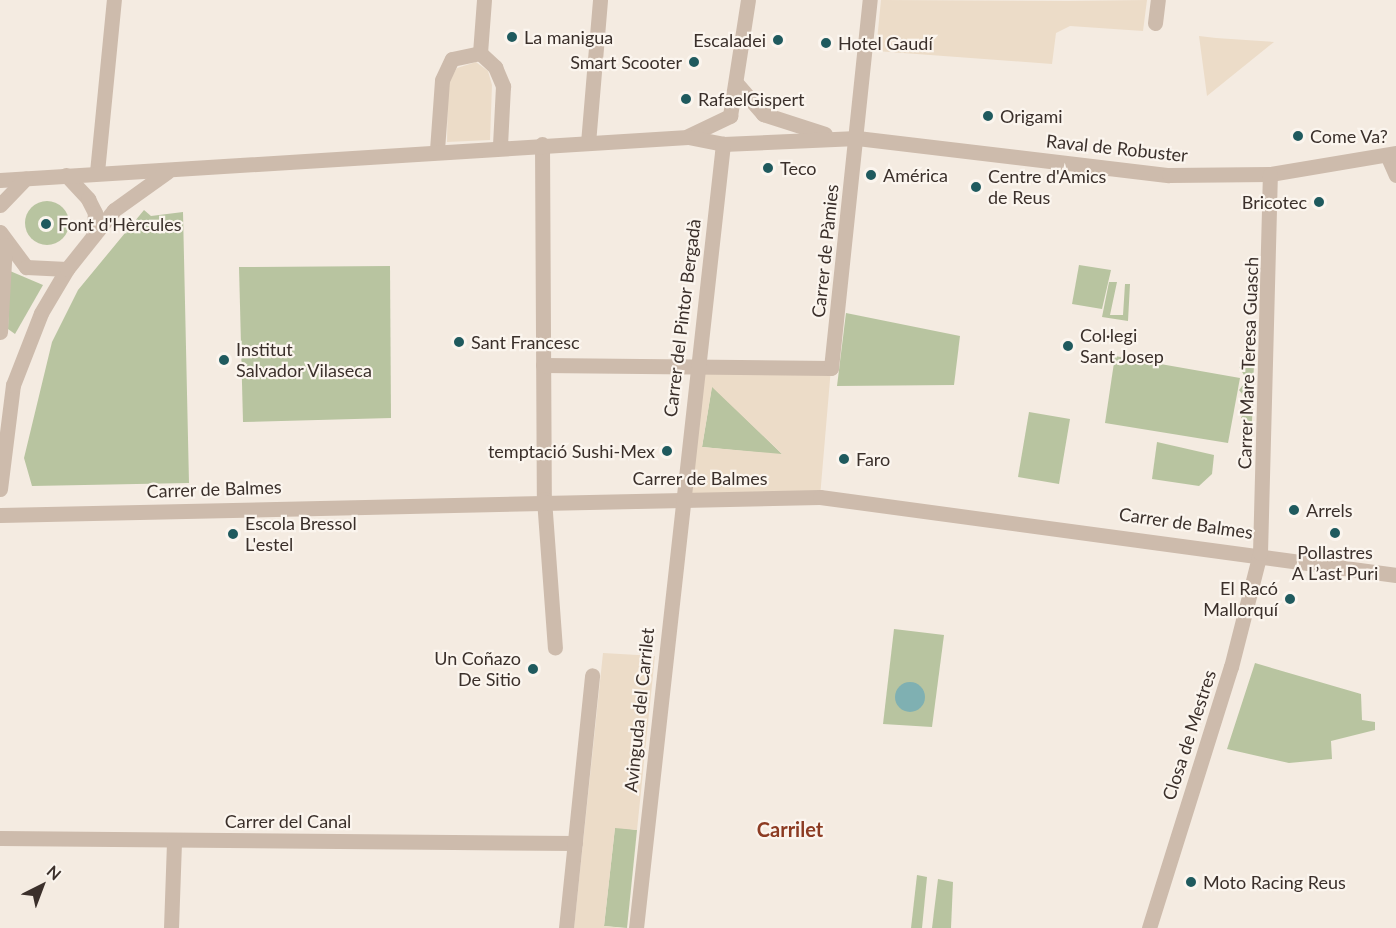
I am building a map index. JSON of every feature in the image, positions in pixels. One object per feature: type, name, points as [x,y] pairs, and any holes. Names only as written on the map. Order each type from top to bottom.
[{"type":"street","points":[[97,172],[114,0]]},
{"type":"street","points":[[480,53],[484,0]]},
{"type":"street","points":[[588,143],[600,0]]},
{"type":"street","points":[[0,180],[97,172],[167,172],[437,150],[688,136],[730,116],[737,84],[747,0]]},
{"type":"street","name":"Carrer de Pàmies","points":[[695,367],[831,368],[870,0]]},
{"type":"street","points":[[1155,23],[1158,0]]},
{"type":"street","points":[[480,53],[495,67],[502,86],[500,146]]},
{"type":"street","points":[[437,150],[442,80],[452,59],[480,53]]},
{"type":"street","name":"Raval de Robuster","points":[[737,84],[763,114],[833,137]]},
{"type":"street","name":"Raval de Robuster","points":[[688,136],[723,144],[833,137],[857,138],[1169,176],[1270,174],[1392,154]]},
{"type":"street","points":[[542,144],[544,499],[555,648]]},
{"type":"street","name":"Carrer del Pintor Bergadà","points":[[682,497],[695,367],[723,144]]},
{"type":"street","points":[[1392,154],[1396,175]]},
{"type":"street","points":[[0,489],[13,385],[26,343],[68,269],[92,242],[114,210],[167,172]]},
{"type":"street","name":"Carrer Mare Teresa Guasch","points":[[1260,553],[1270,174]]},
{"type":"street","points":[[66,175],[82,189],[94,213],[92,242]]},
{"type":"street","points":[[0,205],[26,178]]},
{"type":"street","points":[[2,239],[26,267],[68,269]]},
{"type":"street","points":[[0,332],[2,239]]},
{"type":"street","points":[[543,365],[695,367]]},
{"type":"street","name":"Carrer de Balmes","points":[[0,515],[544,499],[682,497],[877,501],[1260,553],[1396,575]]},
{"type":"street","name":"Avinguda del Carrilet","points":[[636,928],[682,497]]},
{"type":"street","name":"Closa de Mestres","points":[[1149,928],[1231,667],[1260,553]]},
{"type":"street","points":[[566,928],[592,675]]},
{"type":"street","name":"Carrer del Canal","points":[[0,838],[575,843]]},
{"type":"street","points":[[171,928],[174,840]]},
{"type":"green space","points":[[47,201],[63,207],[69,223],[63,239],[47,245],[31,239],[25,223],[31,207]]},
{"type":"green space","points":[[144,210],[151,216],[183,212],[189,483],[32,486],[24,458],[52,342],[78,290]]},
{"type":"green space","points":[[1079,265],[1111,270],[1102,309],[1072,304]]},
{"type":"green space","points":[[390,266],[391,418],[243,422],[239,267]]},
{"type":"green space","points":[[10,271],[43,285],[15,334],[8,329]]},
{"type":"green space","points":[[1109,282],[1117,282],[1110,315],[1123,315],[1125,284],[1130,284],[1128,321],[1102,317]]},
{"type":"green space","points":[[846,313],[960,336],[954,385],[837,386]]},
{"type":"green space","points":[[1115,356],[1240,378],[1228,443],[1105,423]]},
{"type":"green space","points":[[1254,363],[1252,422],[1241,418],[1248,401],[1239,390],[1247,380],[1239,367]]},
{"type":"green space","points":[[712,386],[783,455],[702,447]]},
{"type":"green space","points":[[1029,412],[1070,419],[1059,484],[1018,477]]},
{"type":"green space","points":[[1157,442],[1214,455],[1212,474],[1199,486],[1152,479]]},
{"type":"green space","points":[[894,629],[944,635],[932,727],[883,724]]},
{"type":"green space","points":[[1255,663],[1361,694],[1362,720],[1375,722],[1375,730],[1331,741],[1332,759],[1289,763],[1227,749]]},
{"type":"green space","points":[[615,827],[637,830],[627,928],[604,926]]},
{"type":"green space","points":[[917,875],[927,877],[922,928],[911,928]]},
{"type":"green space","points":[[938,879],[953,882],[951,928],[932,928]]},
{"type":"shaded area","points":[[881,0],[1147,0],[1143,31],[1070,26],[1056,33],[1052,64],[876,51]]},
{"type":"shaded area","points":[[1199,36],[1216,38],[1274,42],[1207,96]]},
{"type":"shaded area","points":[[476,62],[488,71],[492,85],[490,140],[447,142],[448,82],[457,68]]},
{"type":"shaded area","points":[[695,367],[831,368],[820,497],[682,497]],"holes":[[[712,387],[782,454],[702,447]]]},
{"type":"shaded area","points":[[603,653],[655,656],[637,830],[615,828],[604,926],[623,928],[574,928]]},
{"type":"water","points":[[910,682],[921,686],[925,697],[921,708],[910,712],[899,708],[895,697],[899,686]]},
{"type":"place","name":"La manigua","points":[[512,37]]},
{"type":"place","name":"Escaladei","points":[[778,40]]},
{"type":"place","name":"Hotel Gaudí","points":[[826,43]]},
{"type":"place","name":"Smart Scooter","points":[[694,62]]},
{"type":"place","name":"RafaelGispert","points":[[686,99]]},
{"type":"place","name":"Origami","points":[[988,116]]},
{"type":"place","name":"Come Va?","points":[[1298,136]]},
{"type":"place","name":"Teco","points":[[768,168]]},
{"type":"place","name":"América","points":[[871,175]]},
{"type":"place","name":"Centre d'Amics de Reus","points":[[976,187]]},
{"type":"place","name":"Bricotec","points":[[1319,202]]},
{"type":"place","name":"Font d'Hèrcules","points":[[46,224]]},
{"type":"place","name":"Sant Francesc","points":[[459,342]]},
{"type":"place","name":"Col·legi Sant Josep","points":[[1068,346]]},
{"type":"place","name":"Institut Salvador Vilaseca","points":[[224,360]]},
{"type":"place","name":"temptació Sushi-Mex","points":[[667,451]]},
{"type":"place","name":"Faro","points":[[844,459]]},
{"type":"place","name":"Arrels","points":[[1294,510]]},
{"type":"place","name":"Pollastres A L’ast Puri","points":[[1335,533]]},
{"type":"place","name":"Escola Bressol L'estel","points":[[233,534]]},
{"type":"place","name":"El Racó Mallorquí","points":[[1290,599]]},
{"type":"place","name":"Un Coñazo De Sitio","points":[[533,669]]},
{"type":"place","name":"Moto Racing Reus","points":[[1191,882]]},
{"type":"district","name":"Carrilet","points":[[790,829]]}]
